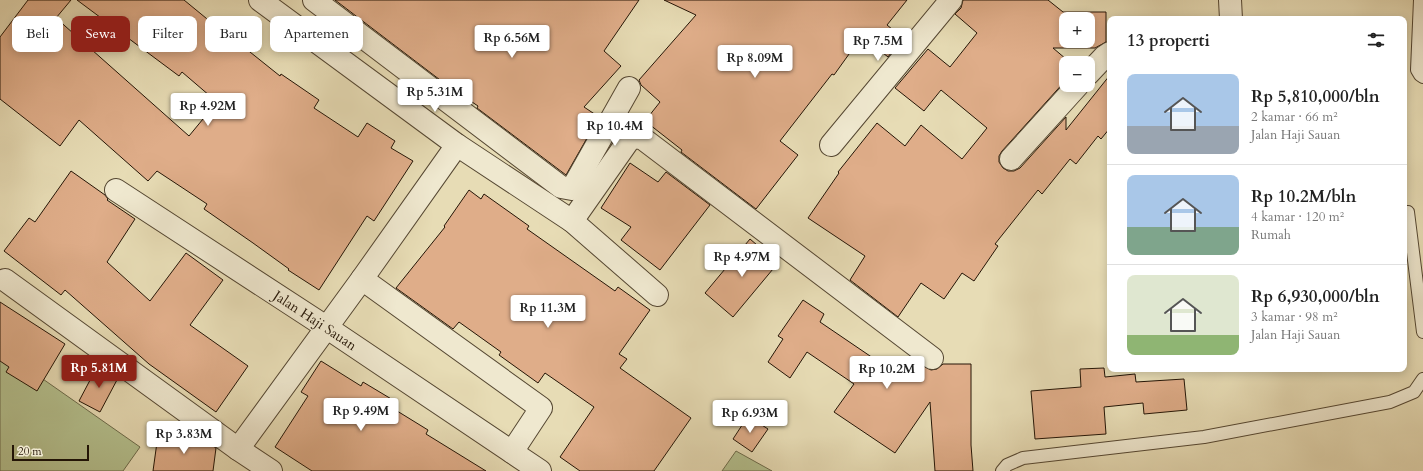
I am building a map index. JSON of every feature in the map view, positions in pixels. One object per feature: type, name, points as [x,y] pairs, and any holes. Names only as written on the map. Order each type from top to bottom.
[{"type":"street","points":[[260,0],[457,145],[572,221],[657,295]]},
{"type":"street","points":[[314,0],[561,187],[572,189],[629,88]]},
{"type":"street","points":[[831,145],[951,0]]},
{"type":"street","points":[[1230,0],[1231,16]]},
{"type":"street","points":[[1095,66],[1107,54]]},
{"type":"street","points":[[1011,158],[1072,92]]},
{"type":"street","points":[[572,221],[632,137],[642,138],[932,358]]},
{"type":"street","points":[[238,449],[362,279],[457,145]]},
{"type":"street","name":"Jalan Haji Sauan","points":[[116,190],[326,327],[540,471]]},
{"type":"street","points":[[362,279],[541,408],[512,452]]},
{"type":"street","points":[[5,280],[238,449],[271,471]]},
{"type":"lane","points":[[1420,0],[1417,70],[1423,77]]},
{"type":"lane","points":[[1408,212],[1423,332]]},
{"type":"lane","points":[[1002,471],[1007,465],[1023,458],[1204,437],[1390,402],[1414,392],[1423,379]]},
{"type":"green space","points":[[0,349],[140,447],[123,471],[0,471]]},
{"type":"green space","points":[[736,451],[772,471],[722,471]]},
{"type":"building","points":[[28,0],[71,0],[58,16],[16,16]]},
{"type":"building","points":[[77,0],[184,0],[205,17],[205,52],[250,52],[280,76],[281,74],[319,100],[314,108],[358,137],[367,123],[395,141],[391,148],[413,161],[374,221],[367,216],[319,290],[288,270],[289,269],[204,209],[207,204],[157,171],[148,181],[79,120],[60,146],[0,99],[0,37],[12,21],[12,52],[63,52],[63,24],[71,31],[71,52],[94,52],[189,136],[217,102],[182,72],[179,76],[147,52],[197,52],[197,16],[138,16],[138,45],[130,39],[130,16],[98,16]]},
{"type":"building","points":[[335,0],[639,0],[604,51],[621,66],[584,107],[599,117],[566,175],[477,108],[478,106],[448,86],[363,21],[363,16],[356,16]]},
{"type":"building","points":[[664,0],[907,0],[887,25],[903,38],[888,57],[862,36],[834,75],[832,74],[780,141],[798,155],[756,209],[681,152],[682,150],[645,121],[660,102],[641,85],[639,80],[696,15]]},
{"type":"building","points":[[963,0],[1048,0],[1063,12],[1059,12],[1059,48],[1053,48],[1062,56],[1059,56],[1059,88],[1002,151],[999,156],[999,162],[1003,168],[1008,171],[1014,171],[1020,168],[1066,117],[1066,130],[1107,79],[1107,132],[1101,139],[1098,136],[1076,164],[1070,159],[1042,194],[1038,190],[995,244],[998,246],[974,281],[962,273],[944,299],[921,283],[898,317],[850,280],[865,256],[808,218],[839,173],[838,172],[877,123],[905,146],[921,125],[962,159],[987,128],[941,90],[924,111],[895,88],[928,49],[950,67],[977,33],[955,14],[961,8]]},
{"type":"building","points":[[1095,12],[1106,12],[1106,42],[1095,48]]},
{"type":"building","points":[[630,163],[658,182],[666,172],[710,205],[660,270],[621,240],[631,227],[601,208]]},
{"type":"building","points":[[71,171],[105,195],[108,199],[107,200],[135,219],[107,262],[150,301],[186,253],[223,280],[190,325],[248,366],[216,412],[149,364],[65,290],[61,295],[4,251],[29,218],[35,222]]},
{"type":"building","points":[[469,190],[481,199],[484,194],[529,226],[527,229],[615,291],[618,287],[650,310],[619,354],[627,359],[620,368],[691,418],[654,471],[580,471],[560,457],[594,407],[545,373],[538,383],[499,355],[501,352],[459,322],[453,329],[396,288],[445,227],[444,226]]},
{"type":"building","points":[[750,239],[778,263],[733,317],[705,293]]},
{"type":"building","points":[[803,300],[824,314],[820,322],[898,375],[907,357],[931,370],[937,369],[943,364],[971,364],[971,445],[973,471],[935,471],[930,402],[895,453],[834,412],[854,384],[807,352],[790,378],[768,362],[783,339],[778,336]]},
{"type":"building","points":[[0,302],[65,344],[37,391],[6,372],[9,367],[0,361]]},
{"type":"building","points":[[321,361],[361,386],[363,382],[393,400],[389,406],[428,430],[426,434],[486,471],[312,471],[275,447],[308,396],[301,392]]},
{"type":"building","points":[[98,365],[118,378],[100,412],[79,401]]},
{"type":"building","points":[[1104,368],[1105,377],[1135,374],[1136,382],[1184,379],[1187,410],[1144,414],[1143,403],[1104,407],[1106,434],[1035,439],[1031,391],[1081,387],[1080,369]]},
{"type":"building","points":[[748,416],[768,429],[752,452],[733,439]]},
{"type":"building","points":[[158,435],[206,441],[216,448],[213,471],[153,471]]}]
